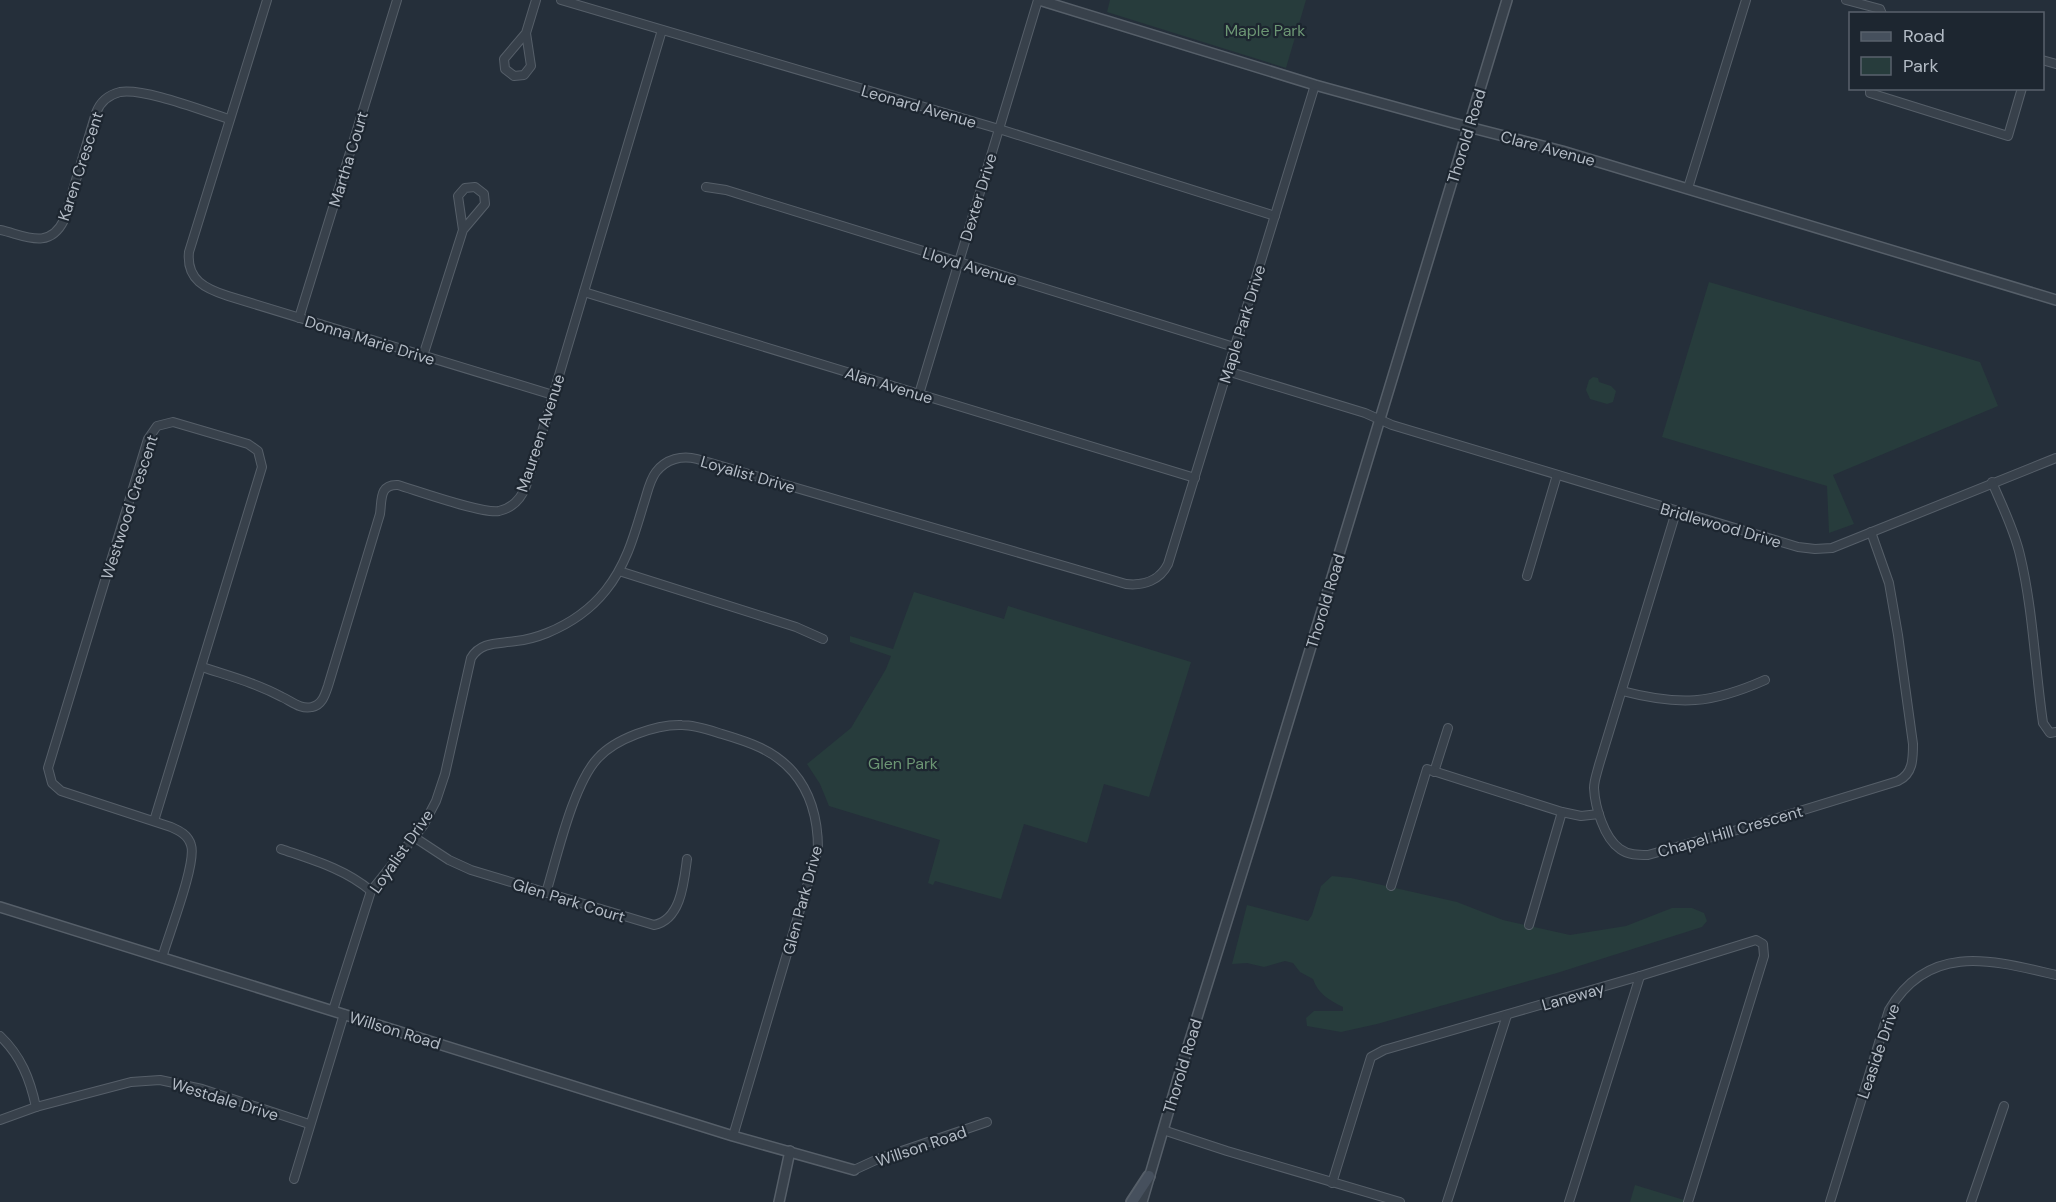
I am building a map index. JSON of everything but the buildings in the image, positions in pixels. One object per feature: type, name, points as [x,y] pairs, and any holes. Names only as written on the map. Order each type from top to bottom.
[{"type":"main road","points":[[1132,1202],[1149,1176]]},
{"type":"street","points":[[229,119],[267,0]]},
{"type":"street","name":"Martha Court","points":[[299,318],[397,0]]},
{"type":"street","points":[[526,33],[531,66],[524,75],[514,76],[505,69],[504,59],[526,33],[536,0]]},
{"type":"street","name":"Leonard Avenue","points":[[561,0],[999,129],[1275,216]]},
{"type":"street","name":"Clare Avenue","points":[[1038,0],[1315,85],[1562,151],[1688,188],[2056,300]]},
{"type":"street","name":"Dexter Drive","points":[[920,394],[1038,0]]},
{"type":"street","name":"Thorold Road","points":[[1142,1202],[1507,0]]},
{"type":"street","points":[[1688,188],[1746,0]]},
{"type":"street","points":[[1846,0],[1881,9],[1882,12]]},
{"type":"street","name":"Maureen Avenue","points":[[202,667],[252,683],[301,707],[311,708],[320,704],[325,696],[380,514],[383,490],[389,486],[398,485],[486,511],[508,508],[524,492],[662,30]]},
{"type":"street","name":"Maple Park Drive","points":[[1168,564],[1315,85]]},
{"type":"street","points":[[1869,90],[1870,93],[2008,136],[2021,90]]},
{"type":"street","name":"Karen Crescent","points":[[0,230],[37,239],[47,237],[59,228],[64,219],[96,113],[104,100],[113,95],[127,92],[153,96],[229,119]]},
{"type":"street","name":"Donna Marie Drive","points":[[229,119],[189,252],[189,264],[200,284],[209,290],[553,395]]},
{"type":"street","points":[[423,356],[463,230],[485,204],[484,194],[476,187],[465,188],[458,196],[463,230]]},
{"type":"street","name":"Lloyd Avenue","points":[[706,187],[726,190],[1234,347]]},
{"type":"street","name":"Alan Avenue","points":[[584,292],[1195,478]]},
{"type":"street","points":[[1227,371],[1365,412],[1380,420]]},
{"type":"street","name":"Bridlewood Drive","points":[[1380,420],[1676,512],[1806,549],[1832,548],[2056,458]]},
{"type":"street","name":"Westwood Crescent","points":[[154,821],[259,482],[262,463],[258,451],[246,443],[176,422],[157,426],[148,438],[48,768],[52,783],[62,791],[154,821],[183,833],[191,845],[192,854],[162,958]]},
{"type":"street","name":"Loyalist Drive","points":[[333,1010],[371,891],[414,837],[430,813],[441,788],[466,670],[473,654],[484,646],[525,640],[547,633],[569,622],[588,608],[619,572],[631,545],[653,476],[667,462],[685,457],[704,461],[1126,584],[1139,585],[1152,581],[1162,574],[1168,564]]},
{"type":"street","points":[[1527,576],[1557,474]]},
{"type":"street","points":[[1992,482],[2012,529],[2020,555],[2043,723],[2050,732],[2056,732]]},
{"type":"street","name":"Chapel Hill Crescent","points":[[1676,512],[1594,787],[1599,814],[1611,840],[1620,849],[1633,855],[1648,855],[1750,826],[1898,781],[1906,775],[1913,762],[1913,744],[1898,635],[1889,583],[1870,532]]},
{"type":"street","points":[[619,572],[796,627],[823,639]]},
{"type":"street","points":[[1622,691],[1666,700],[1697,701],[1730,695],[1765,680]]},
{"type":"street","name":"Glen Park Drive","points":[[546,893],[583,777],[600,755],[622,740],[671,725],[694,726],[754,744],[766,750],[780,759],[797,778],[810,799],[815,815],[818,849],[733,1136]]},
{"type":"street","points":[[1434,772],[1448,728]]},
{"type":"street","points":[[1391,886],[1428,770],[1562,812],[1581,816],[1599,814]]},
{"type":"street","points":[[1529,925],[1562,812]]},
{"type":"street","name":"Glen Park Court","points":[[414,837],[449,860],[471,870],[647,924],[658,925],[668,920],[674,910],[682,889],[687,859]]},
{"type":"street","points":[[281,849],[339,870],[371,891]]},
{"type":"street","name":"Willson Road","points":[[0,908],[733,1136],[854,1170],[878,1159],[987,1122]]},
{"type":"street","name":"Laneway","points":[[1332,1183],[1371,1057],[1384,1050],[1756,940],[1762,944],[1764,956],[1688,1202]]},
{"type":"street","name":"Leaside Drive","points":[[1830,1202],[1889,1010],[1899,992],[1912,979],[1926,971],[1957,962],[1999,962],[2056,975]]},
{"type":"street","points":[[1569,1202],[1640,976]]},
{"type":"street","points":[[294,1179],[344,1014]]},
{"type":"street","points":[[1448,1202],[1507,1015]]},
{"type":"street","points":[[0,1036],[22,1064],[36,1107]]},
{"type":"street","name":"Westdale Drive","points":[[0,1120],[36,1107],[131,1082],[160,1080],[202,1089],[309,1124]]},
{"type":"street","points":[[1971,1202],[2004,1106]]},
{"type":"street","points":[[1163,1130],[1400,1202]]},
{"type":"street","points":[[778,1202],[790,1151]]},
{"type":"green space","name":"Maple Park","points":[[1110,0],[1306,0],[1286,68],[1107,12]]},
{"type":"green space","points":[[1709,282],[1980,362],[1998,406],[1833,475],[1854,524],[1829,533],[1827,486],[1662,437]]},
{"type":"green space","points":[[1593,377],[1616,391],[1613,402],[1607,404],[1590,399],[1586,390],[1589,380]]},
{"type":"green space","name":"Glen Park","points":[[914,592],[1004,619],[1008,606],[1191,662],[1149,797],[1104,784],[1087,843],[1024,824],[1001,899],[935,881],[933,885],[928,883],[940,840],[829,806],[820,784],[807,764],[851,728],[886,669],[891,656],[850,642],[850,636],[893,649]]},
{"type":"green space","points":[[1332,876],[1351,878],[1457,902],[1503,920],[1570,935],[1626,926],[1672,908],[1692,908],[1704,913],[1707,921],[1702,927],[1557,973],[1341,1032],[1307,1026],[1306,1018],[1314,1011],[1343,1011],[1343,1007],[1325,996],[1313,979],[1300,972],[1293,963],[1285,961],[1264,967],[1247,963],[1232,964],[1247,905],[1308,921],[1321,886]]},
{"type":"green space","points":[[1635,1185],[1684,1200],[1683,1202],[1630,1202]]}]
